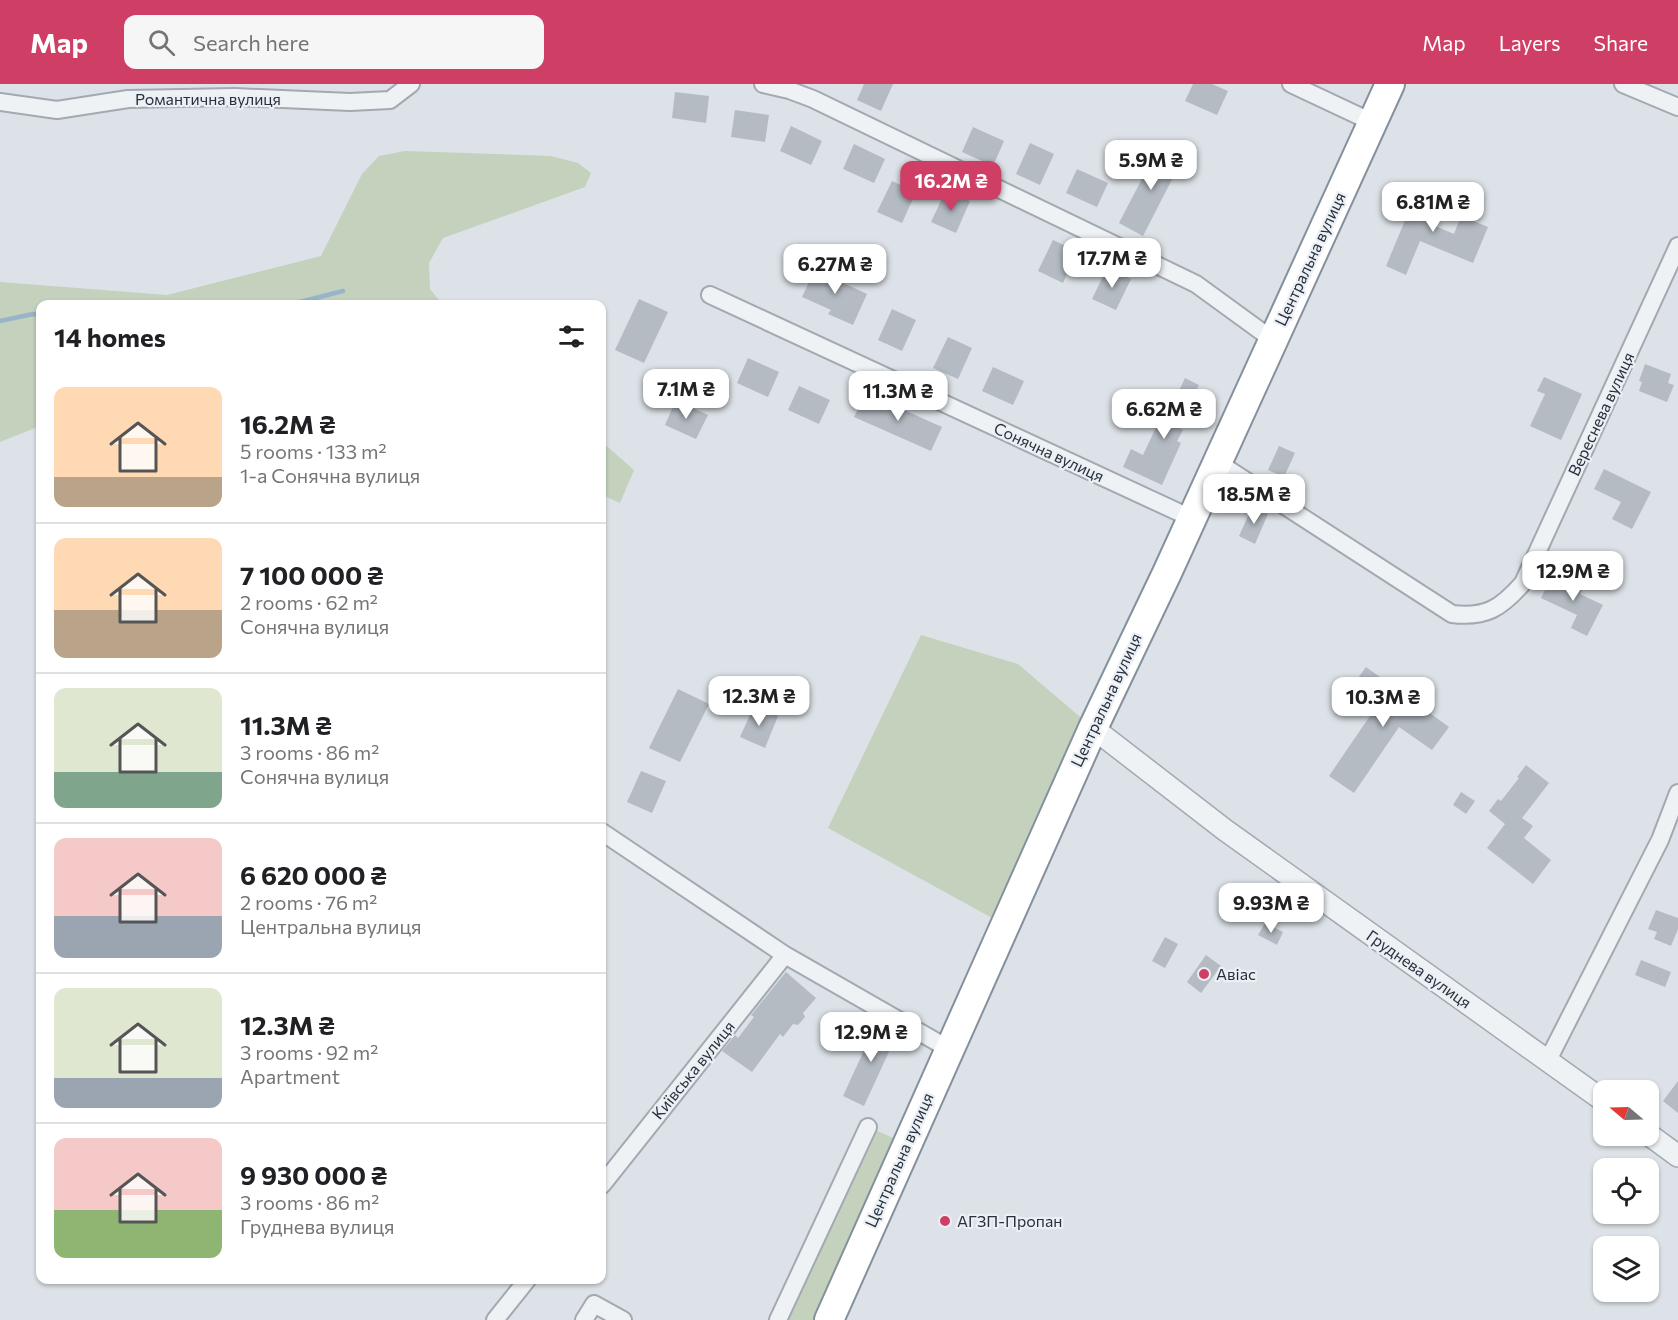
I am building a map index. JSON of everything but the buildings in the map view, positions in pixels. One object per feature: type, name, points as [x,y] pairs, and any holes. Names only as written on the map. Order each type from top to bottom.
[{"type":"highway","name":"Центральна вулиця","points":[[829,1320],[1093,728],[1374,123],[1390,84]]},
{"type":"street","name":"Романтична вулиця","points":[[0,102],[57,110],[128,99],[235,97],[350,102],[390,100],[411,84]]},
{"type":"street","points":[[763,84],[813,99],[1196,284],[1273,340]]},
{"type":"street","points":[[1291,84],[1374,123]]},
{"type":"street","points":[[1623,84],[1678,107]]},
{"type":"street","name":"Вереснева вулиця","points":[[1217,462],[1452,614],[1471,617],[1490,611],[1508,600],[1523,583],[1678,246]]},
{"type":"street","name":"Сонячна вулиця","points":[[710,295],[1191,518]]},
{"type":"street","name":"Груднева вулиця","points":[[1093,728],[1234,837],[1593,1093]]},
{"type":"street","points":[[1548,1060],[1660,840],[1678,793]]},
{"type":"street","points":[[606,835],[785,955],[949,1049]]},
{"type":"street","name":"Київська вулиця","points":[[606,1180],[785,955]]},
{"type":"street","points":[[778,1320],[868,1127]]},
{"type":"street","points":[[1659,1142],[1678,1155]]},
{"type":"street","points":[[495,1320],[524,1284]]},
{"type":"street","points":[[584,1320],[594,1304],[623,1320]]},
{"type":"green space","points":[[405,151],[551,156],[578,163],[591,173],[585,187],[443,238],[429,263],[430,289],[439,300],[36,300],[36,428],[0,442],[0,282],[167,295],[321,256],[362,174],[379,156]]},
{"type":"green space","points":[[606,446],[634,470],[620,503],[606,497]]},
{"type":"green space","points":[[921,635],[1018,664],[1093,728],[1005,925],[828,828]]},
{"type":"green space","points":[[868,1127],[907,1144],[829,1320],[778,1320]]},
{"type":"waterway","points":[[308,300],[343,291]]},
{"type":"waterway","points":[[0,321],[36,314]]},
{"type":"place","name":"Авіас","points":[[1204,974]]},
{"type":"place","name":"АГЗП-Пропан","points":[[945,1221]]}]
